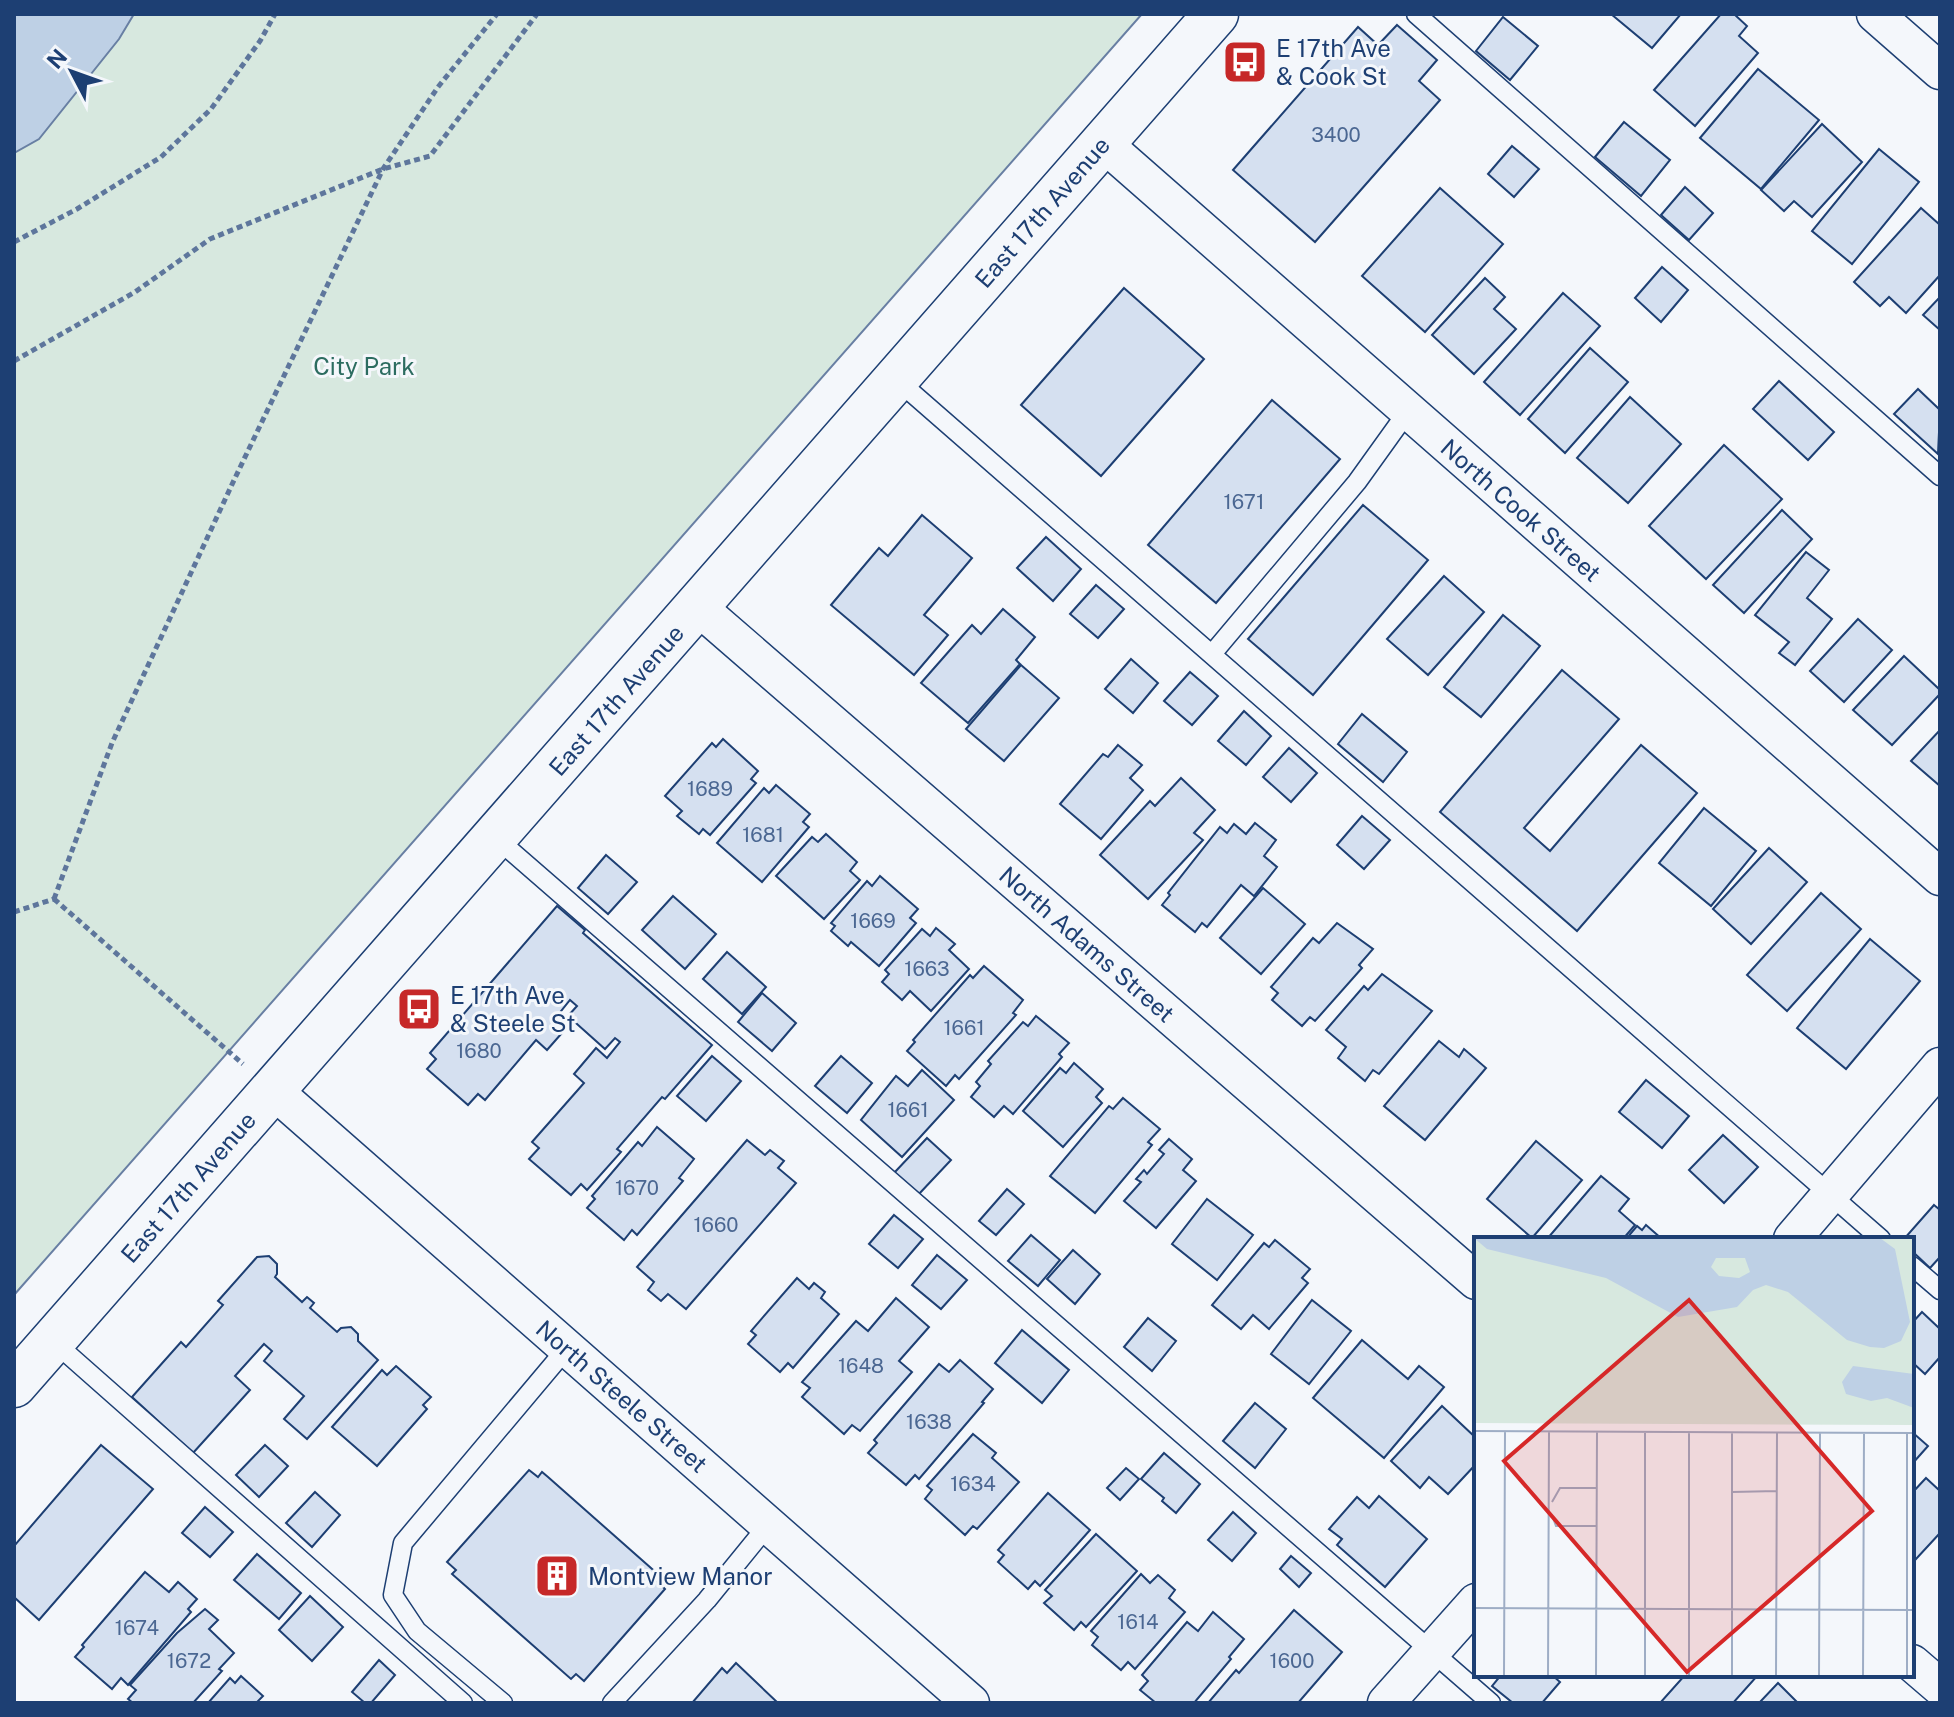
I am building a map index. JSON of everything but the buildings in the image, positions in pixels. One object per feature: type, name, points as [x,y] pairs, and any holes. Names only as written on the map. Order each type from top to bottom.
[{"type":"main road","name":"East 17th Avenue","points":[[14,1385],[1216,14]]},
{"type":"street","points":[[1875,14],[1940,71]]},
{"type":"street","name":"North Cook Street","points":[[1103,143],[1940,877]]},
{"type":"street","name":"North Adams Street","points":[[698,607],[1474,1279]]},
{"type":"street","points":[[1794,1237],[1940,1066]]},
{"type":"street","name":"North Steele Street","points":[[273,1090],[971,1703]]},
{"type":"street","points":[[1386,1703],[1474,1604]]},
{"type":"street","points":[[1914,1665],[1940,1687]]},
{"type":"lane","points":[[1416,14],[1940,476]]},
{"type":"lane","points":[[896,379],[1879,1237]]},
{"type":"lane","points":[[1212,654],[1357,482],[1408,411]]},
{"type":"lane","points":[[495,837],[1491,1703]]},
{"type":"lane","points":[[1914,1268],[1940,1290]]},
{"type":"lane","points":[[53,1341],[463,1703]]},
{"type":"lane","points":[[503,1703],[417,1631],[393,1595],[403,1543],[567,1348]]},
{"type":"lane","points":[[612,1703],[707,1600],[768,1525]]},
{"type":"path","points":[[14,242],[77,209],[161,157],[211,109],[260,41],[275,14]]},
{"type":"path","points":[[54,899],[112,743],[383,169],[438,87],[497,14]]},
{"type":"path","points":[[14,361],[135,292],[210,239],[383,169],[430,156],[537,14]]},
{"type":"path","points":[[14,912],[54,899]]},
{"type":"path","points":[[54,899],[273,1090]]},
{"type":"green space","name":"City Park","points":[[14,14],[1142,14],[14,1295]]},
{"type":"water","points":[[14,14],[134,14],[119,39],[39,139],[14,153]]},
{"type":"place","name":"E 17th Ave & Cook St","points":[[1245,62]]},
{"type":"place","name":"E 17th Ave & Steele St","points":[[419,1009]]},
{"type":"place","name":"Montview Manor","points":[[557,1576]]}]
